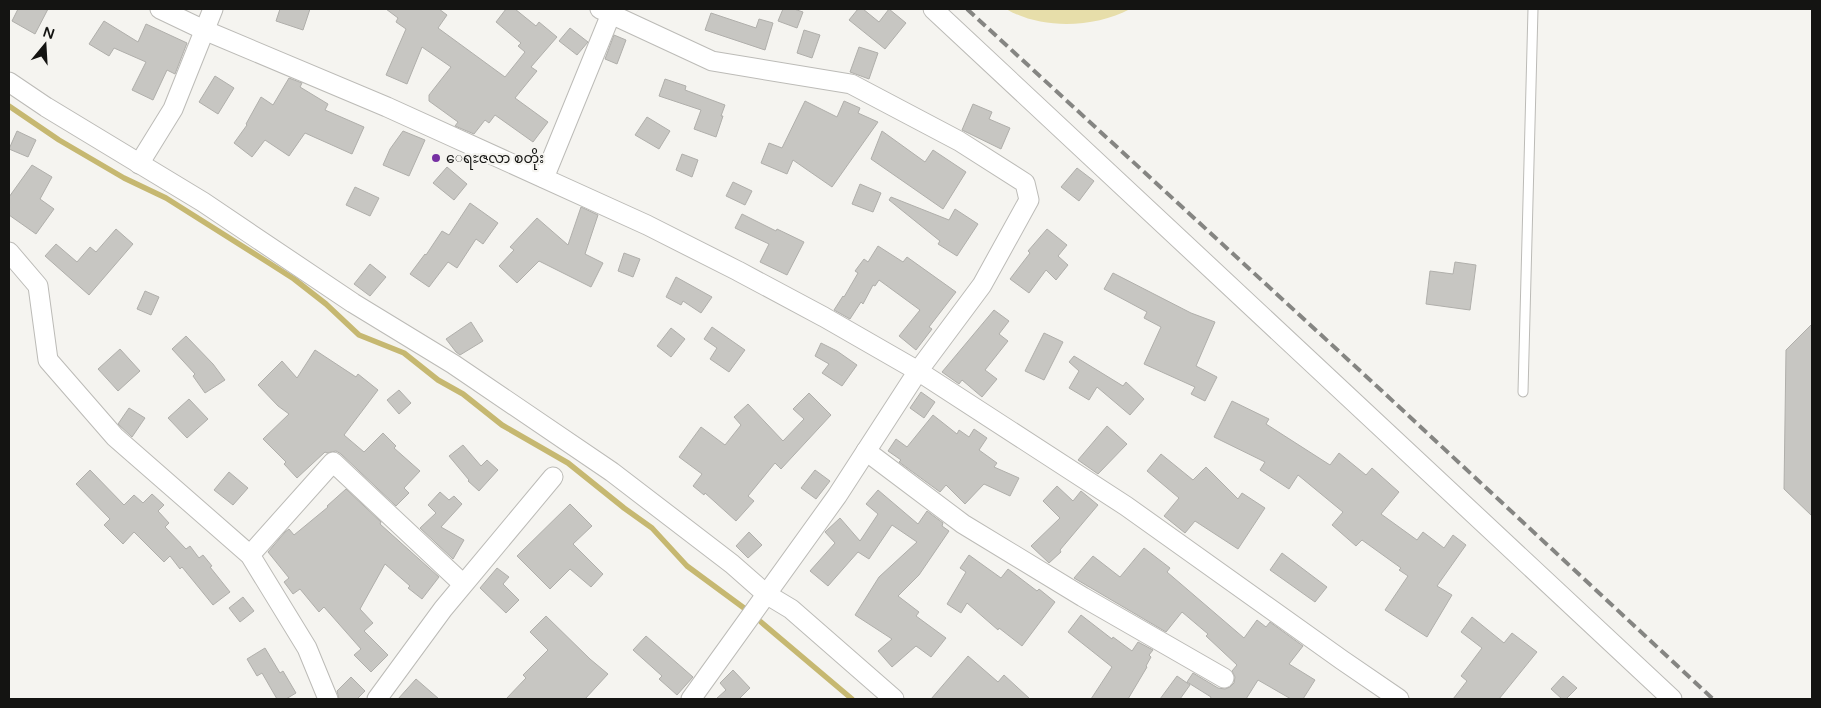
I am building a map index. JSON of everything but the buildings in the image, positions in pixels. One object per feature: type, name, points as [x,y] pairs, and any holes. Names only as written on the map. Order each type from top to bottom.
[{"type":"street","points":[[160,9],[204,30],[387,107],[647,225],[738,271],[918,371],[1126,506],[1399,699]]},
{"type":"street","points":[[139,164],[174,109],[213,9]]},
{"type":"street","points":[[933,9],[1672,699]]},
{"type":"street","points":[[544,178],[608,10],[712,61],[851,84],[959,141],[1025,183],[1029,200],[982,285],[918,371],[837,496],[691,699]]},
{"type":"street","points":[[9,82],[46,107],[203,202],[353,303],[453,364],[612,472],[766,594],[792,609],[894,699]]},
{"type":"street","points":[[9,252],[38,286],[48,360],[115,437],[250,555],[307,648],[328,699]]},
{"type":"street","points":[[866,451],[963,524],[1083,597],[1224,678]]},
{"type":"street","points":[[250,555],[333,462],[463,584]]},
{"type":"street","points":[[376,699],[442,609],[553,477]]},
{"type":"lane","points":[[1523,392],[1533,9]]},
{"type":"shaded area","points":[[1006,9],[1130,9],[1100,20],[1068,24],[1036,21]]},
{"type":"waterway","points":[[9,106],[59,140],[124,178],[166,198],[269,263],[294,279],[326,304],[359,335],[404,353],[438,380],[463,394],[502,425],[568,463],[652,528],[687,566],[744,608]]},
{"type":"waterway","points":[[761,622],[852,699]]},
{"type":"railway","points":[[967,9],[1713,699]]},
{"type":"place","name":"ေရႊဇလာ စတိုး","points":[[436,158]]}]
